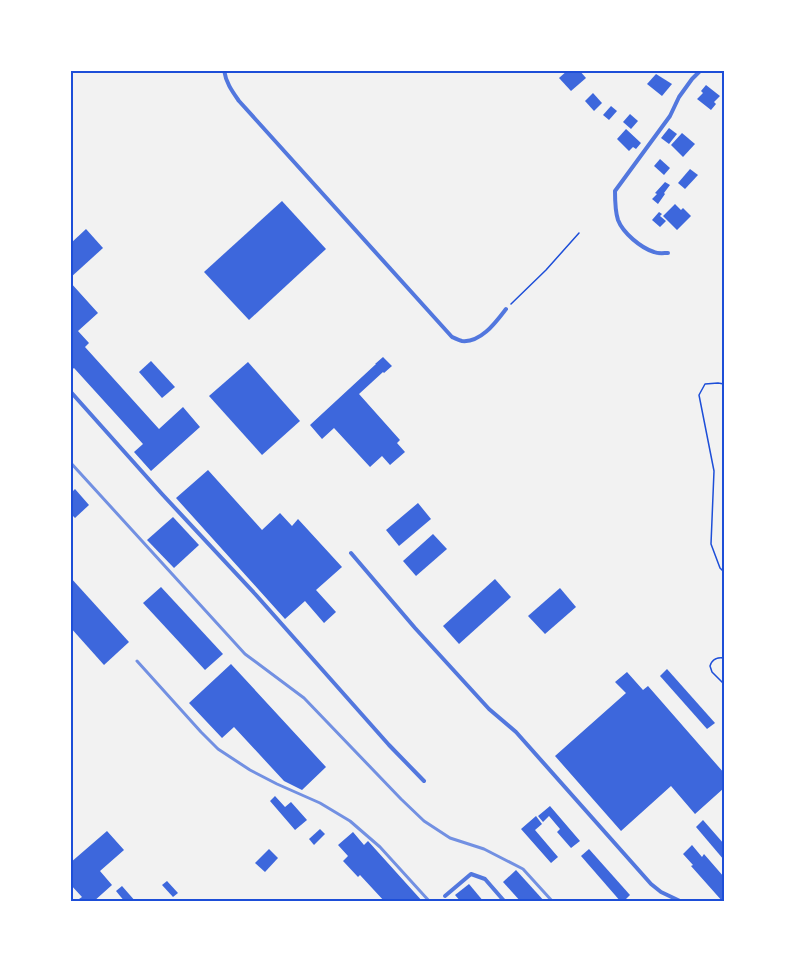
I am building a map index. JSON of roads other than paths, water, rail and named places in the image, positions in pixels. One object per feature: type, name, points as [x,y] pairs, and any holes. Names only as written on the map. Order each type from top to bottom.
[{"type":"street","points":[[224,70],[225,79],[239,101],[452,337],[463,341],[475,339],[497,322],[506,309]]},
{"type":"street","points":[[668,253],[655,253],[627,234],[619,222],[615,207],[615,191],[670,116],[685,88],[701,70]]},
{"type":"street","points":[[70,391],[424,781]]},
{"type":"street","points":[[351,553],[489,710],[516,732],[651,884],[661,892],[682,902]]},
{"type":"street","points":[[445,896],[471,874],[485,879],[506,902]]},
{"type":"railway","points":[[70,462],[245,654],[304,698],[424,821],[450,838],[484,849],[523,869],[553,902]]},
{"type":"railway","points":[[137,661],[218,749],[250,770],[320,803],[350,821],[380,847],[430,902]]}]
